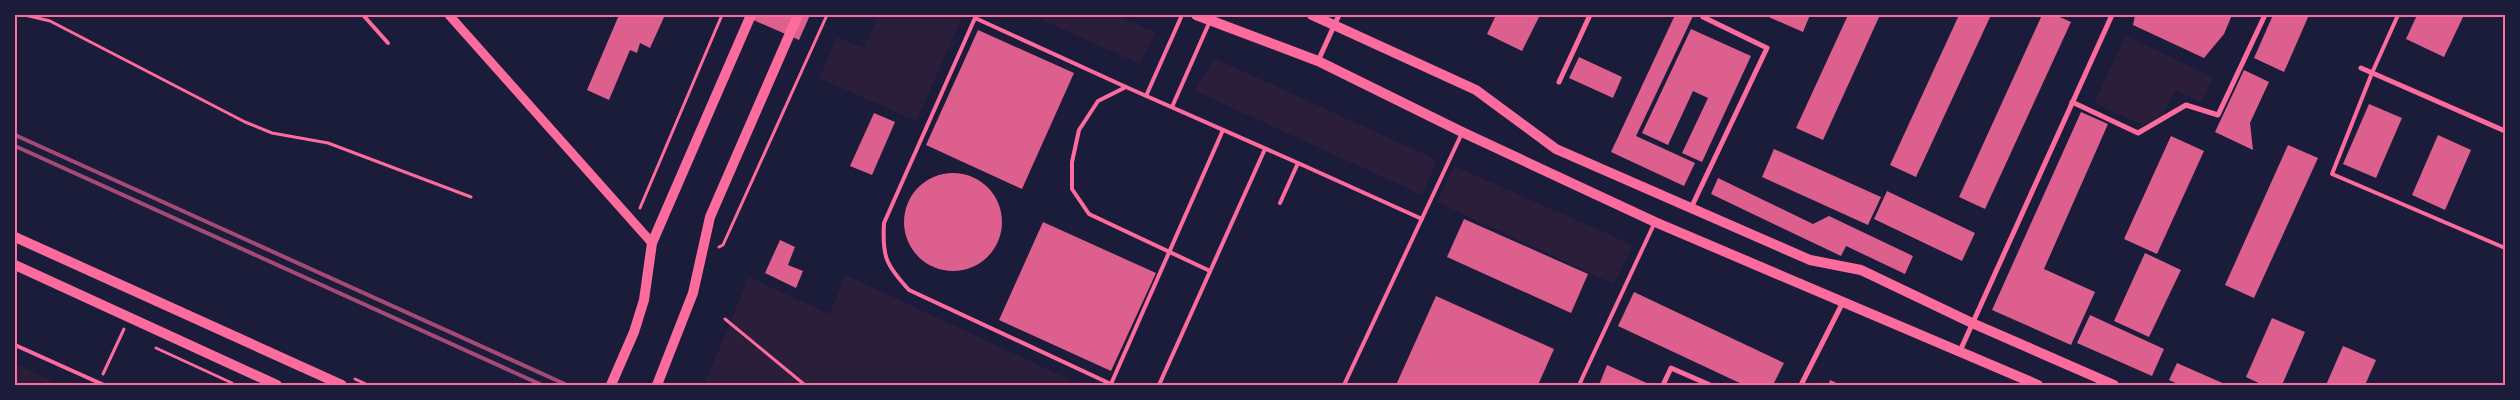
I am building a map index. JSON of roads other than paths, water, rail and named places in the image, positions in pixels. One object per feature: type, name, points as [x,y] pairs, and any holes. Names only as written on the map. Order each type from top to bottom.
[{"type":"main road","points":[[611,385],[634,332],[644,300],[652,243],[751,15]]},
{"type":"main road","points":[[657,385],[680,328],[703,256],[710,217],[798,15]]},
{"type":"main road","points":[[1196,15],[1318,61],[1462,132],[1655,222],[1960,351],[2031,384]]},
{"type":"main road","points":[[1312,15],[1476,90],[1556,149],[1810,260],[1861,270],[1972,323],[2114,385]]},
{"type":"main road","points":[[15,237],[342,385]]},
{"type":"main road","points":[[15,265],[277,385]]},
{"type":"street","points":[[449,15],[652,243]]},
{"type":"street","points":[[1318,61],[1339,15]]},
{"type":"street","points":[[1559,82],[1590,15]]},
{"type":"street","points":[[1960,351],[2112,15]]},
{"type":"street","points":[[2072,102],[2138,133],[2186,105],[2218,115],[2265,15]]},
{"type":"street","points":[[1691,208],[1767,48],[1703,17]]},
{"type":"street","points":[[2360,68],[2505,132]]},
{"type":"street","points":[[1801,385],[1843,302]]},
{"type":"street","points":[[1663,385],[1671,368],[1710,385]]},
{"type":"lane","points":[[363,15],[388,43]]},
{"type":"lane","points":[[1146,96],[1182,15]]},
{"type":"lane","points":[[2398,15],[2372,73],[2332,174],[2505,248]]},
{"type":"lane","points":[[1223,130],[1168,252],[1112,384],[909,290],[890,270],[882,247],[884,223],[975,18],[1422,218]]},
{"type":"lane","points":[[1172,107],[1210,21]]},
{"type":"lane","points":[[1126,87],[1098,101],[1079,130],[1072,162],[1072,189],[1089,214],[1210,271]]},
{"type":"lane","points":[[1344,385],[1462,132]]},
{"type":"lane","points":[[1160,385],[1265,149]]},
{"type":"lane","points":[[1280,203],[1298,163]]},
{"type":"lane","points":[[1579,385],[1655,222]]},
{"type":"lane","points":[[15,345],[104,385]]},
{"type":"railway","points":[[15,135],[567,385]]},
{"type":"railway","points":[[15,146],[542,385]]}]
